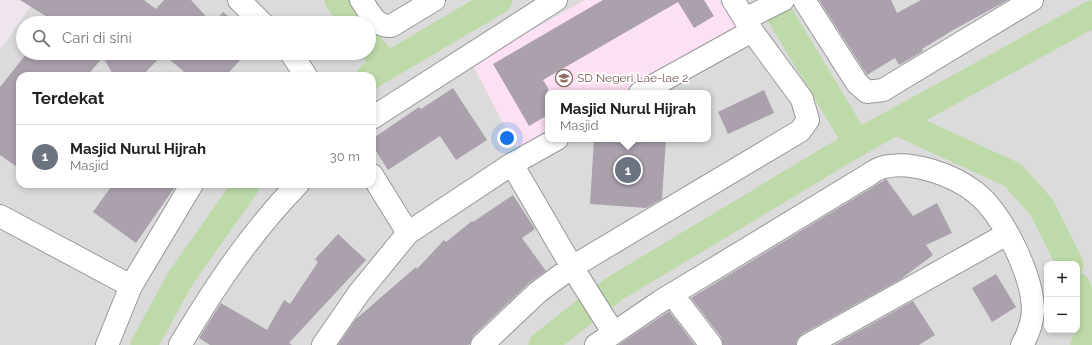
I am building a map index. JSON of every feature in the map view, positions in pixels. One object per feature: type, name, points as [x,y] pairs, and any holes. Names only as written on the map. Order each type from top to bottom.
[{"type":"street","points":[[240,0],[255,16]]},
{"type":"street","points":[[362,0],[373,16]]},
{"type":"street","points":[[376,21],[378,24],[392,26],[434,0]]},
{"type":"street","points":[[482,345],[538,292],[575,272],[800,130],[808,120],[802,98],[750,22],[732,0]]},
{"type":"street","points":[[645,90],[782,0]]},
{"type":"street","points":[[804,0],[857,83],[867,92],[883,90],[1032,0]]},
{"type":"street","points":[[376,115],[554,1]]},
{"type":"street","points":[[295,60],[302,72]]},
{"type":"street","points":[[322,345],[359,293],[408,233],[512,164],[552,142]]},
{"type":"street","points":[[512,164],[575,272],[613,332]]},
{"type":"street","points":[[596,345],[613,332],[672,294],[870,174],[883,167],[912,166],[941,173],[957,180],[976,193],[991,209],[1007,234],[1025,272],[1032,297],[1033,312],[1030,326],[1022,345]]},
{"type":"street","points":[[376,181],[408,233]]},
{"type":"street","points":[[107,345],[131,286],[190,188]]},
{"type":"street","points":[[180,345],[211,293],[272,210],[294,188]]},
{"type":"street","points":[[0,216],[131,286]]},
{"type":"street","points":[[808,345],[1007,234]]},
{"type":"street","points":[[672,294],[712,345]]},
{"type":"shaded area","points":[[35,0],[1092,0],[1092,345],[0,345],[0,50],[16,27],[16,60],[376,60],[376,16],[24,16]]},
{"type":"shaded area","name":"SD Negeri Lae-lae 2","points":[[585,0],[720,0],[738,27],[628,90],[545,90],[545,138],[519,153],[472,64]]},
{"type":"building","points":[[20,0],[144,0],[156,9],[164,0],[191,0],[206,16],[46,16]]},
{"type":"building","points":[[603,0],[704,0],[714,16],[694,28],[678,2],[543,80],[548,88],[548,90],[545,90],[545,117],[529,126],[493,64]]},
{"type":"building","points":[[819,0],[891,0],[897,13],[921,0],[1008,0],[955,29],[922,49],[923,51],[899,65],[895,58],[867,75]]},
{"type":"building","points":[[223,12],[228,16],[220,16]]},
{"type":"building","points":[[21,60],[100,60],[90,72],[16,72],[16,166],[0,155],[0,87]]},
{"type":"building","points":[[105,60],[157,60],[146,72],[112,72]]},
{"type":"building","points":[[170,60],[240,60],[229,72],[184,72]]},
{"type":"building","points":[[453,88],[487,140],[456,160],[440,136],[388,170],[376,151],[376,136],[419,107],[421,109]]},
{"type":"building","points":[[764,90],[774,113],[728,134],[718,112]]},
{"type":"building","points":[[594,142],[666,142],[662,199],[646,208],[590,204]]},
{"type":"building","points":[[886,179],[913,216],[937,203],[952,233],[926,245],[933,255],[901,279],[802,334],[797,339],[796,345],[723,345],[721,337],[691,298]]},
{"type":"building","points":[[110,188],[174,188],[136,243],[93,212]]},
{"type":"building","points":[[513,195],[535,229],[522,238],[546,271],[529,283],[473,336],[470,344],[338,345],[356,319],[416,267],[417,269],[444,240],[446,242],[472,221],[473,222]]},
{"type":"building","points":[[338,234],[366,260],[289,343],[292,345],[210,345],[199,338],[221,303],[267,330],[284,300],[290,304],[318,262],[315,259]]},
{"type":"building","points":[[996,274],[1016,307],[992,322],[972,288]]},
{"type":"building","points":[[913,301],[935,335],[919,345],[834,345]]},
{"type":"building","points":[[669,311],[695,345],[618,345],[668,312]]},
{"type":"waterway","points":[[338,0],[350,16]]},
{"type":"waterway","points":[[376,72],[499,0]]},
{"type":"waterway","points":[[771,0],[857,143]]},
{"type":"waterway","points":[[542,345],[614,289],[857,143],[1092,14]]},
{"type":"waterway","points":[[376,52],[386,66]]},
{"type":"waterway","points":[[897,122],[1013,175],[1042,208],[1068,261]]},
{"type":"waterway","points":[[144,345],[180,279],[244,188]]},
{"type":"waterway","points":[[1080,295],[1092,331],[1084,345]]},
{"type":"place","name":"SD Negeri Lae-lae 2","points":[[564,78]]},
{"type":"place","name":"Masjid Nurul Hijrah","points":[[628,170]]}]
